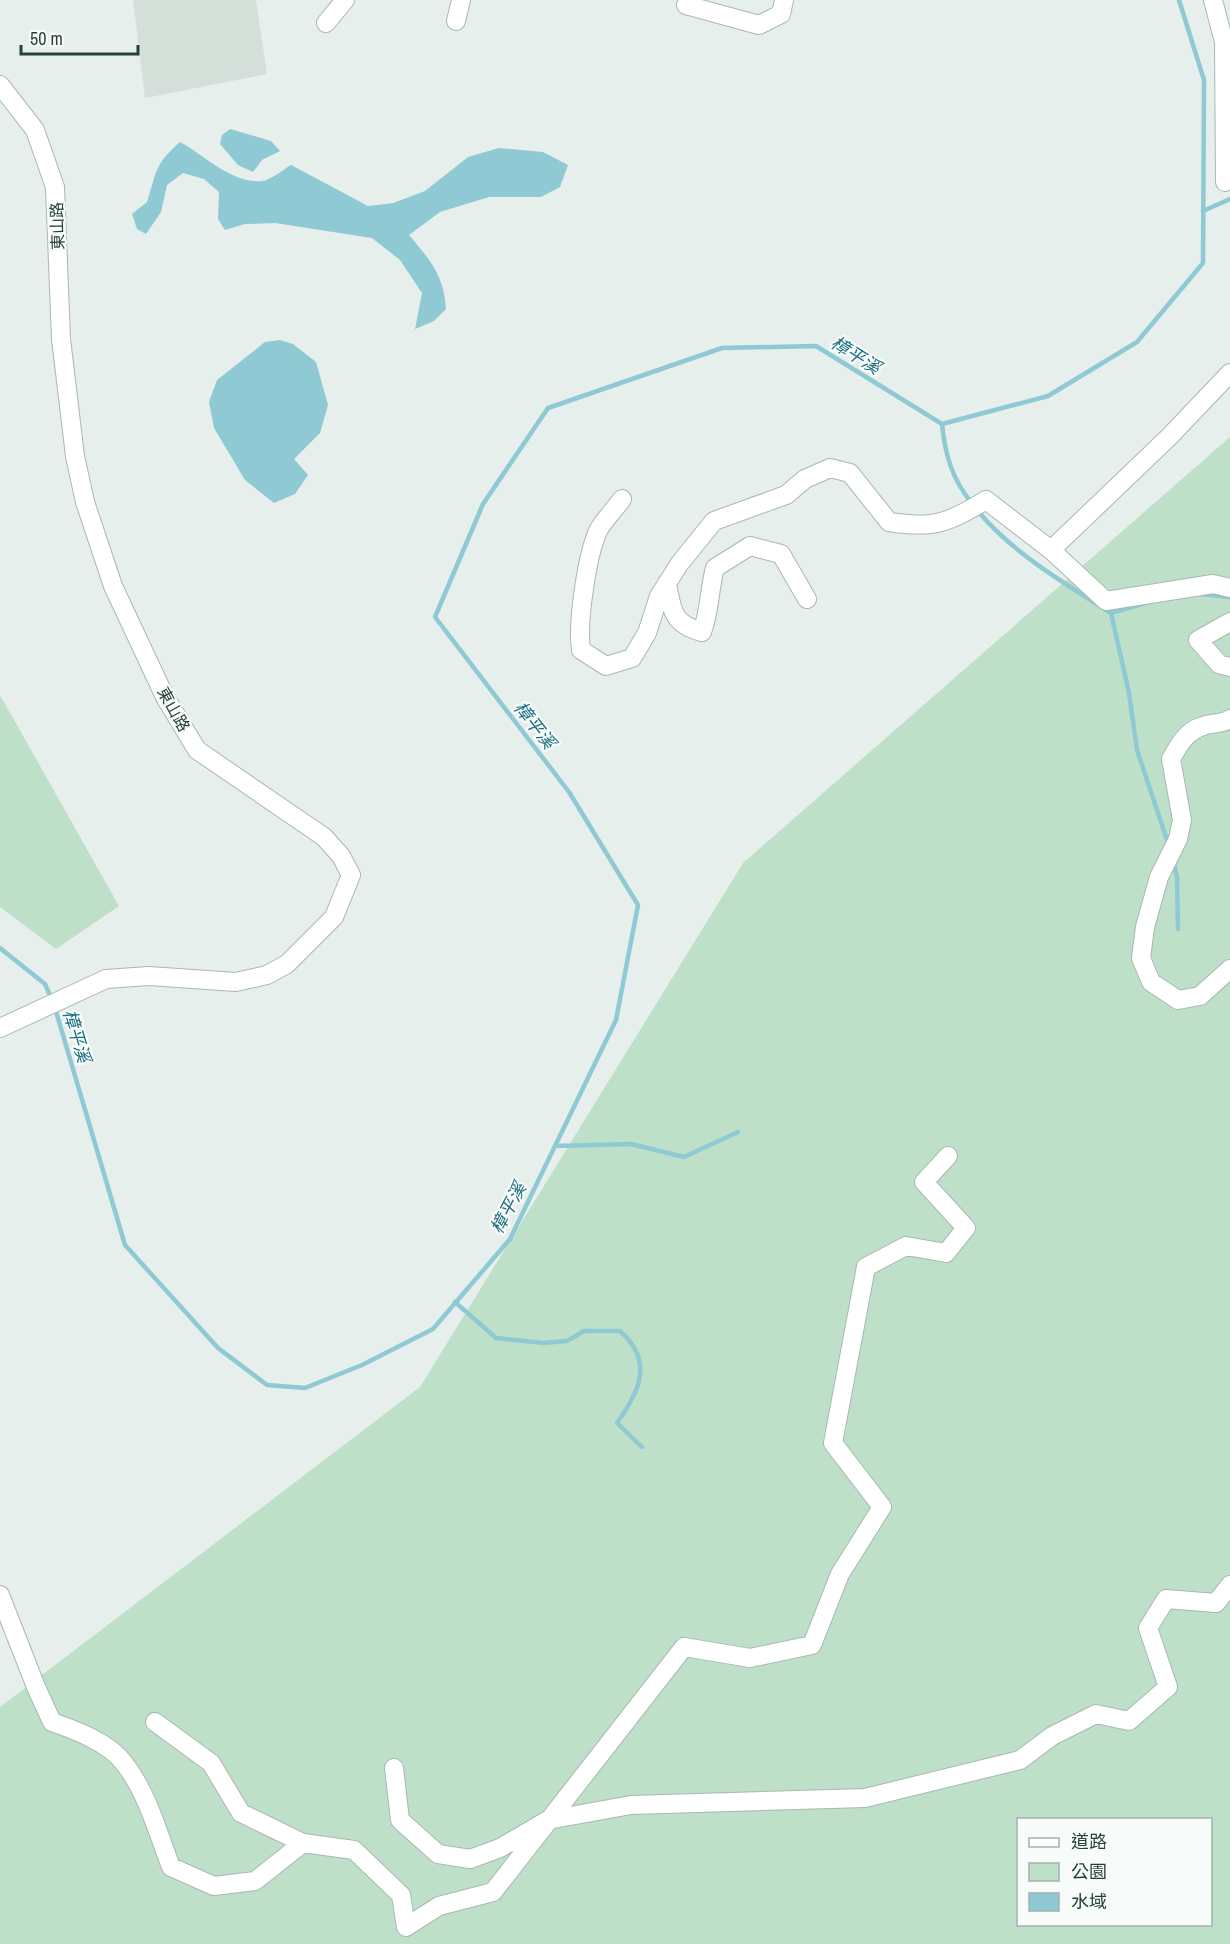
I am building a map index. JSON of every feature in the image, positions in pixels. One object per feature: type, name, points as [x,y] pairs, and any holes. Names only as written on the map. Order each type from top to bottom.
[{"type":"street","points":[[326,23],[345,0]]},
{"type":"street","points":[[456,21],[461,0]]},
{"type":"street","points":[[686,5],[759,25],[781,14],[784,0]]},
{"type":"street","points":[[1213,0],[1224,42],[1224,182]]},
{"type":"street","name":"東山路","points":[[0,85],[35,130],[55,188],[61,339],[75,456],[85,502],[113,586],[165,697],[197,750],[324,837],[341,856],[351,875],[334,917],[287,964],[267,975],[236,982],[148,976],[99,981],[0,1028]]},
{"type":"street","points":[[1051,550],[1170,437],[1230,374]]},
{"type":"street","points":[[622,499],[599,530],[587,578],[578,631],[581,650],[606,666],[632,658],[647,633],[659,596],[698,538],[714,521],[786,495],[805,479],[830,468],[849,473],[889,522],[911,525],[948,522],[986,500],[1051,550],[1106,601],[1213,584],[1230,588]]},
{"type":"street","points":[[667,583],[672,613],[686,628],[702,632],[709,613],[709,591],[715,568],[750,546],[781,555],[807,599]]},
{"type":"street","points":[[1230,622],[1198,640],[1219,664],[1230,667]]},
{"type":"street","points":[[1230,719],[1224,723],[1202,726],[1184,737],[1171,759],[1182,820],[1177,841],[1165,866],[1145,927],[1141,958],[1152,982],[1178,1000],[1200,996],[1230,969]]},
{"type":"street","points":[[155,1722],[211,1763],[241,1813],[303,1843],[354,1850],[401,1895],[406,1927],[440,1906],[493,1892],[684,1647],[750,1658],[812,1645],[840,1574],[882,1507],[833,1443],[866,1268],[906,1246],[946,1253],[966,1228],[924,1182],[948,1156]]},
{"type":"street","points":[[394,1768],[400,1820],[438,1854],[470,1859],[501,1848],[548,1820],[631,1805],[865,1798],[1020,1760],[1052,1736],[1096,1714],[1129,1721],[1168,1687],[1148,1628],[1166,1599],[1216,1603],[1230,1585]]},
{"type":"street","points":[[0,1595],[52,1722],[85,1734],[123,1761],[149,1809],[171,1867],[214,1886],[255,1881],[303,1843]]},
{"type":"shaded area","points":[[133,0],[256,0],[267,74],[145,98]]},
{"type":"green space","points":[[1230,437],[1230,1944],[0,1944],[0,1707],[420,1387],[743,863]]},
{"type":"green space","points":[[0,695],[119,906],[56,949],[0,907]]},
{"type":"water","points":[[230,129],[271,141],[280,151],[262,160],[253,172],[238,165],[220,144],[222,135]]},
{"type":"water","points":[[180,142],[219,168],[240,178],[251,181],[266,180],[291,165],[368,206],[393,203],[425,191],[468,157],[499,148],[543,152],[568,165],[560,187],[541,197],[489,197],[440,212],[409,235],[439,277],[446,309],[434,321],[415,329],[422,293],[400,260],[372,238],[275,223],[245,224],[225,230],[218,219],[219,192],[204,179],[183,173],[167,185],[161,212],[146,234],[137,229],[132,214],[147,202],[161,163]]},
{"type":"water","points":[[280,340],[293,344],[316,362],[328,405],[320,433],[294,459],[308,475],[295,494],[274,503],[245,480],[214,428],[209,402],[217,380],[265,342]]},
{"type":"waterway","name":"樟平溪","points":[[55,1008],[125,1245],[218,1348],[267,1385],[305,1388],[362,1365],[433,1329],[510,1239],[616,1020],[638,905],[569,792],[435,617],[483,504],[548,408],[722,348],[816,346],[942,424],[1048,396],[1137,342],[1203,263],[1204,80],[1179,0]]},
{"type":"waterway","points":[[1203,211],[1230,199]]},
{"type":"waterway","points":[[942,424],[950,466],[971,502]]},
{"type":"waterway","points":[[978,511],[991,526],[1023,554],[1111,613],[1129,693],[1137,750],[1168,843]]},
{"type":"waterway","points":[[1200,594],[1230,597]]},
{"type":"waterway","points":[[1111,613],[1145,603]]},
{"type":"waterway","points":[[1173,860],[1177,877],[1178,929]]},
{"type":"waterway","name":"樟平溪","points":[[0,948],[45,984],[52,1000]]},
{"type":"waterway","points":[[555,1146],[631,1144],[684,1157],[738,1132]]},
{"type":"waterway","points":[[455,1302],[496,1338],[543,1343],[567,1341],[584,1331],[620,1331],[631,1342],[637,1354],[640,1376],[632,1399],[617,1423],[642,1447]]}]
